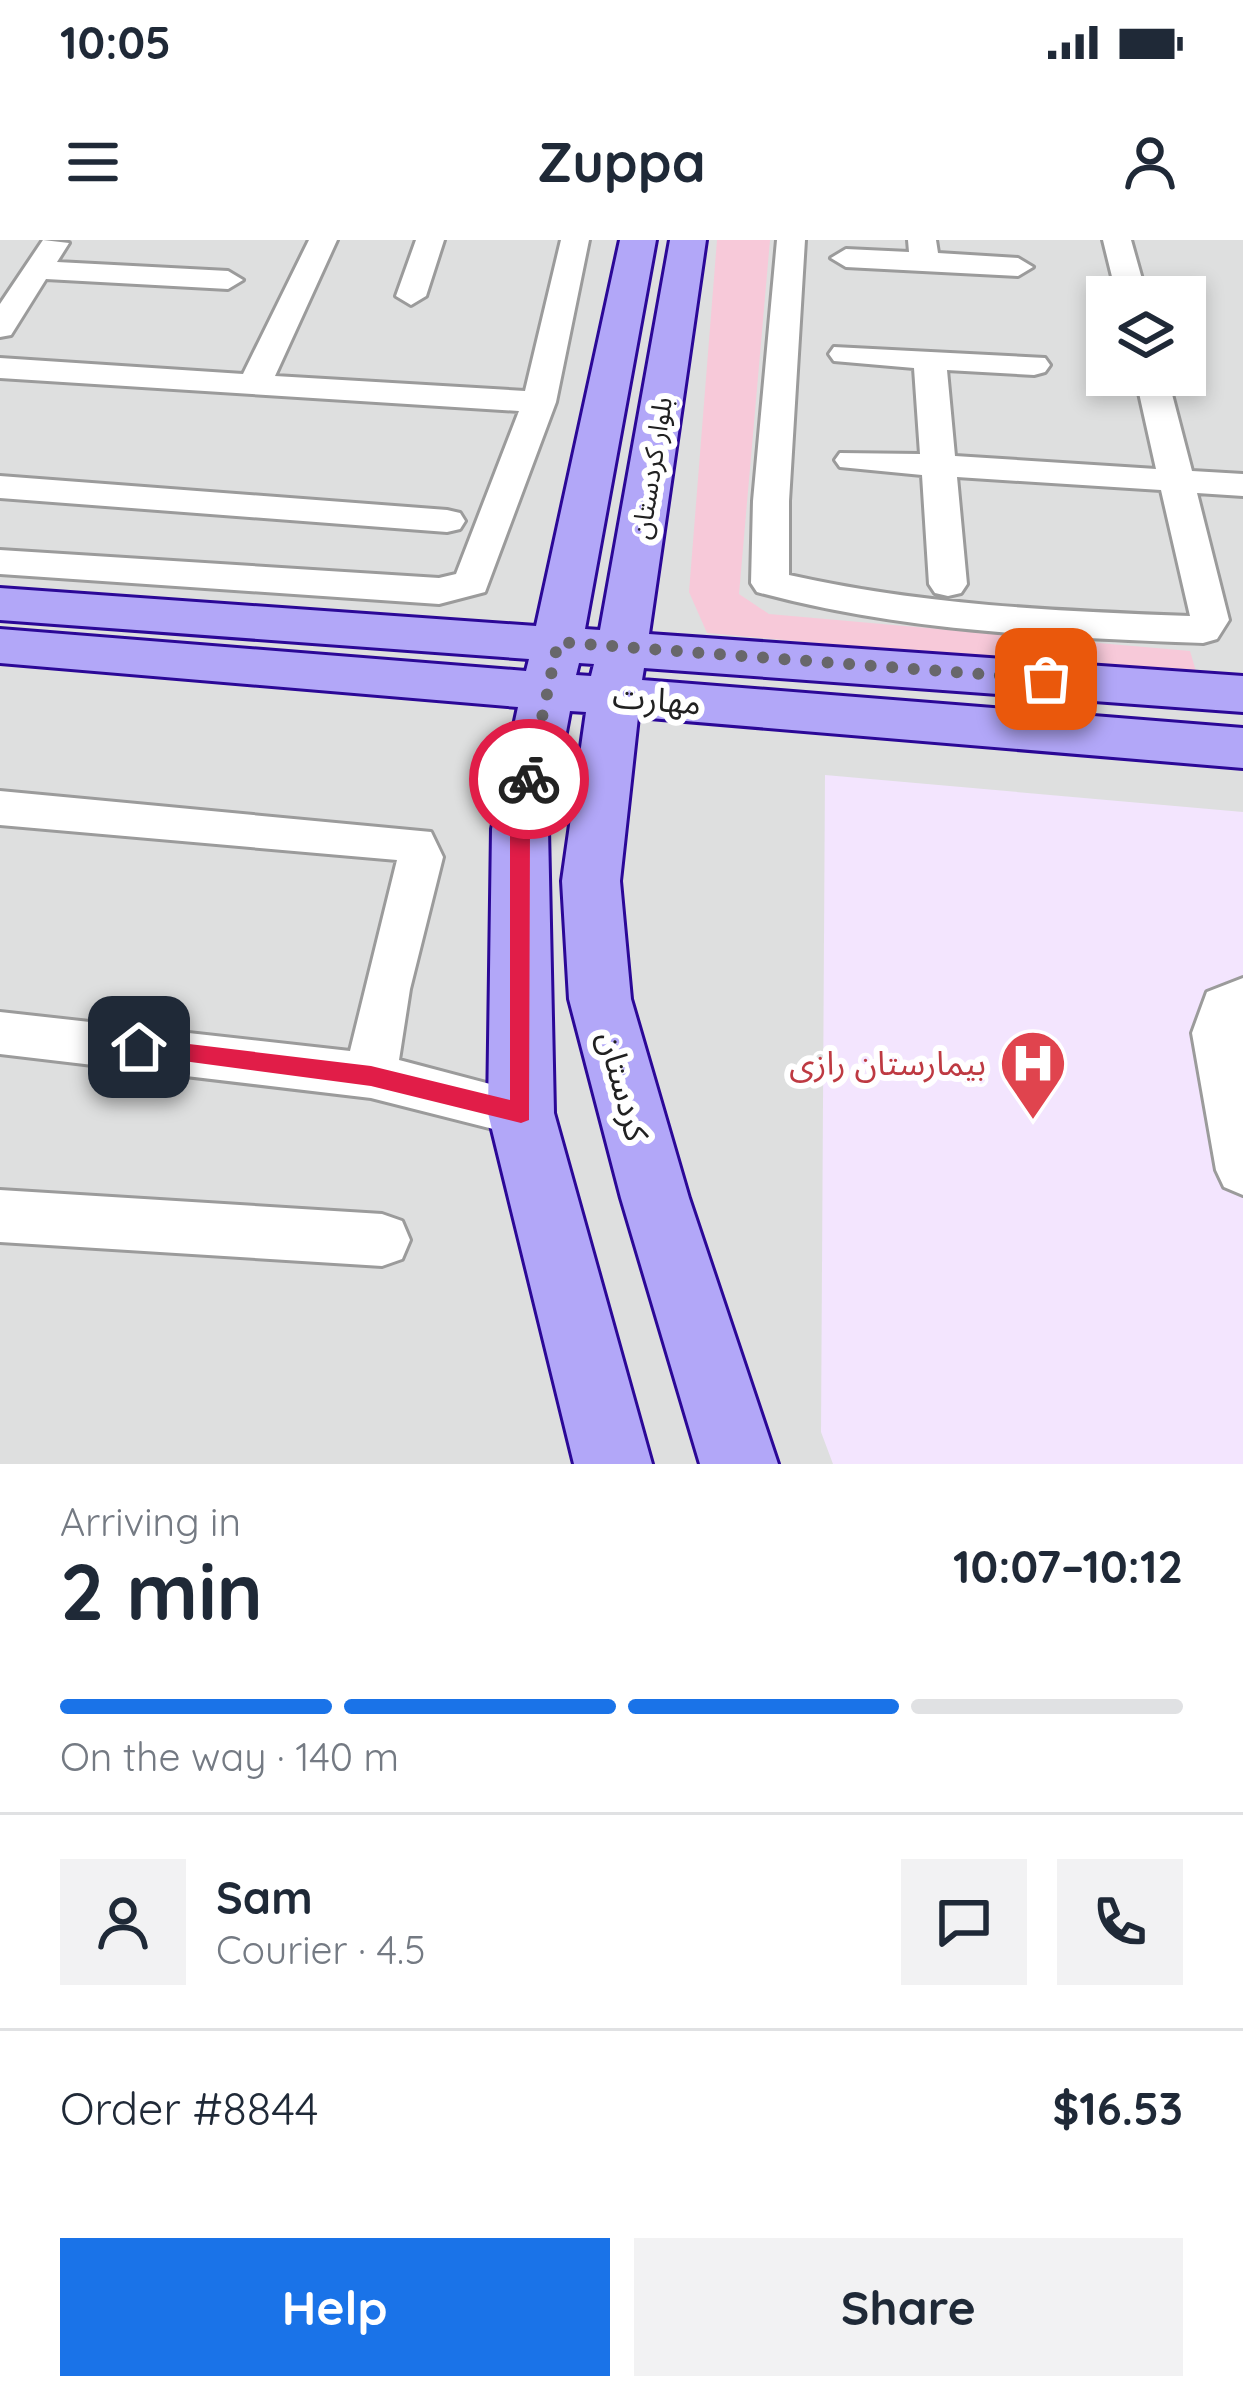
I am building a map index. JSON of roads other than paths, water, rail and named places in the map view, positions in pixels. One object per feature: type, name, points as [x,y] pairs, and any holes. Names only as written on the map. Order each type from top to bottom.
[{"type":"main road","name":"بلوار کردستان","points":[[552,666],[638,240]]},
{"type":"main road","name":"بلوار کردستان","points":[[619,671],[688,240]]},
{"type":"main road","name":"مهارت","points":[[0,604],[619,671],[1243,694]]},
{"type":"main road","name":"مهارت","points":[[0,646],[552,666]]},
{"type":"main road","points":[[552,666],[520,829],[521,1113],[613,1464]]},
{"type":"main road","name":"مهارت","points":[[619,671],[1243,748]]},
{"type":"main road","name":"کردستان","points":[[619,671],[591,881],[600,999],[655,1198],[740,1464]]},
{"type":"street","points":[[0,328],[57,240]]},
{"type":"street","points":[[254,385],[323,240]]},
{"type":"street","points":[[411,296],[430,240]]},
{"type":"street","points":[[0,562],[459,589],[472,583],[539,402],[575,240]]},
{"type":"street","points":[[791,240],[771,501],[770,583],[900,611],[986,621],[1203,630],[1210,620],[1156,396]]},
{"type":"street","points":[[1118,240],[1127,276]]},
{"type":"street","points":[[846,258],[923,251],[1018,267]]},
{"type":"street","points":[[0,275],[228,280]]},
{"type":"street","points":[[844,354],[1034,365]]},
{"type":"street","points":[[930,361],[948,584]]},
{"type":"street","points":[[0,368],[539,402]]},
{"type":"street","points":[[852,460],[1243,485]]},
{"type":"street","points":[[0,487],[446,521]]},
{"type":"street","points":[[0,808],[416,844],[420,857],[386,988],[371,1076]]},
{"type":"street","points":[[1243,999],[1224,1007],[1217,1033],[1243,1171]]},
{"type":"street","points":[[0,1033],[371,1076],[521,1113]]},
{"type":"street","points":[[0,1216],[382,1240]]},
{"type":"place","name":"بیمارستان رازی","points":[[1033,1122]]}]
